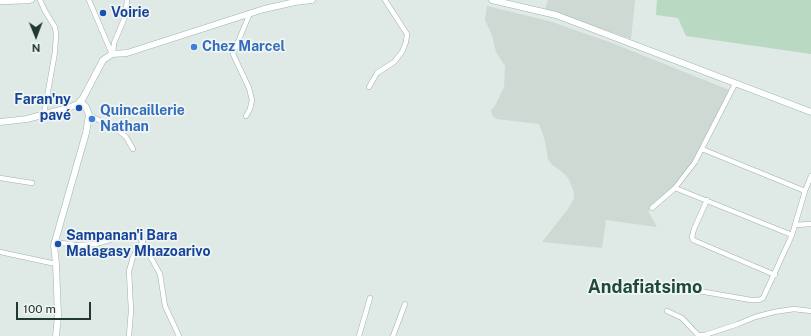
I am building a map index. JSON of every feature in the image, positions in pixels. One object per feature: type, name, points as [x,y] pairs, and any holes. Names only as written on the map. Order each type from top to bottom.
[{"type":"main road","points":[[0,122],[27,119],[78,104],[103,60],[112,54],[127,53],[250,13],[295,2],[312,0]]},
{"type":"main road","points":[[492,0],[556,16],[811,112]]},
{"type":"main road","points":[[56,336],[58,316],[54,242],[86,133],[89,115],[86,107],[80,101]]},
{"type":"street","points":[[0,2],[32,0]]},
{"type":"street","points":[[40,0],[55,28],[56,34],[55,52],[44,114]]},
{"type":"street","points":[[89,0],[112,54]]},
{"type":"street","points":[[112,54],[114,43],[124,17],[127,0]]},
{"type":"street","points":[[369,87],[377,73],[394,62],[402,52],[406,42],[407,34],[385,0]]},
{"type":"street","points":[[246,116],[250,109],[252,100],[249,88],[233,54],[250,13]]},
{"type":"street","points":[[652,208],[675,188],[695,162],[735,84]]},
{"type":"street","points":[[89,115],[118,130],[126,137],[133,149]]},
{"type":"street","points":[[702,149],[805,191]]},
{"type":"street","points":[[693,290],[751,300],[759,300],[766,294],[792,235],[811,176]]},
{"type":"street","points":[[0,178],[32,183]]},
{"type":"street","points":[[675,188],[792,235]]},
{"type":"street","points":[[707,200],[694,229],[692,237],[693,240],[775,275]]},
{"type":"street","points":[[795,225],[811,224]]},
{"type":"street","points":[[54,242],[76,245],[96,244],[129,234],[139,236],[160,274],[165,306],[179,336]]},
{"type":"street","points":[[129,336],[131,311],[129,271],[133,257],[143,241]]},
{"type":"street","points":[[0,252],[56,264]]},
{"type":"street","points":[[359,336],[370,298]]},
{"type":"street","points":[[393,336],[405,304]]},
{"type":"street","points":[[667,311],[682,318],[698,335],[705,335],[755,317],[774,312],[794,309],[811,311]]},
{"type":"shaded area","points":[[548,0],[635,0],[631,39],[545,9]]},
{"type":"shaded area","points":[[487,6],[549,21],[612,43],[732,91],[695,162],[675,188],[648,211],[657,227],[606,220],[602,248],[542,242],[568,209],[574,198],[574,192],[568,178],[552,165],[548,159],[545,141],[539,124],[496,119],[492,115],[491,110],[495,106],[504,87],[505,66],[496,52],[492,35],[485,20]]},
{"type":"green space","points":[[657,0],[811,0],[811,54],[686,36],[678,18],[656,15]]},
{"type":"place","name":"Voirie","points":[[103,13]]},
{"type":"place","name":"Chez Marcel","points":[[194,47]]},
{"type":"place","name":"Faran'ny pavé","points":[[79,108]]},
{"type":"place","name":"Quincaillerie Nathan","points":[[92,119]]},
{"type":"place","name":"Sampanan'i Bara Malagasy Mhazoarivo","points":[[58,244]]},
{"type":"district","name":"Andafiatsimo","points":[[645,287]]}]
